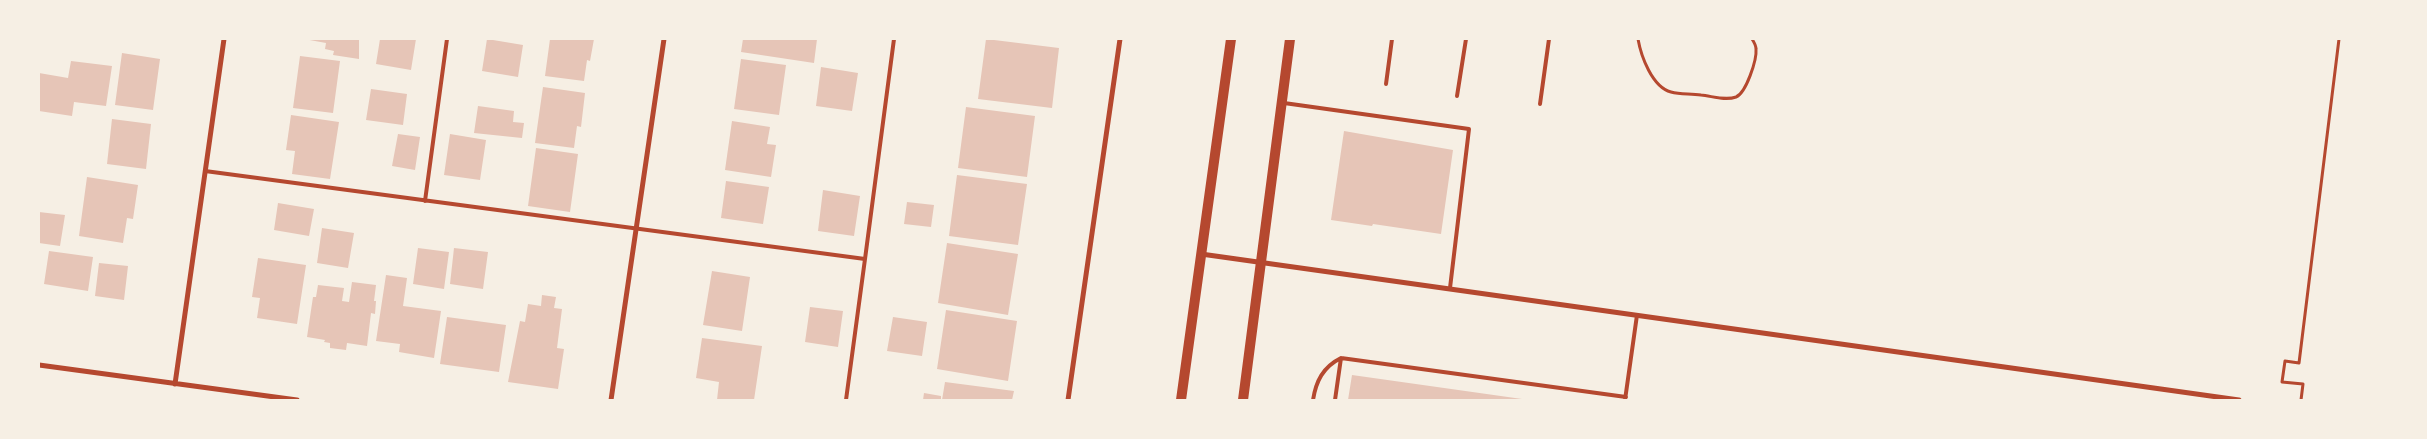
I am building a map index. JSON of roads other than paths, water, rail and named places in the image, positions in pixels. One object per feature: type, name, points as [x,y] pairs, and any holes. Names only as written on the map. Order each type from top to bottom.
[{"type":"main road","points":[[1180,400],[1231,39]]},
{"type":"main road","points":[[1243,400],[1259,262],[1290,39]]},
{"type":"street","points":[[175,384],[224,39]]},
{"type":"street","points":[[611,400],[638,229],[664,39]]},
{"type":"street","points":[[1068,400],[1120,39]]},
{"type":"street","points":[[1201,254],[2239,400]]},
{"type":"street","points":[[39,365],[297,400]]},
{"type":"lane","points":[[426,201],[447,39]]},
{"type":"lane","points":[[846,400],[894,39]]},
{"type":"lane","points":[[1386,84],[1392,39]]},
{"type":"lane","points":[[1456,96],[1466,39]]},
{"type":"lane","points":[[1540,104],[1549,39]]},
{"type":"lane","points":[[1281,102],[1469,129],[1450,288]]},
{"type":"lane","points":[[205,171],[865,260]]},
{"type":"lane","points":[[1313,400],[1315,386],[1324,370],[1341,358],[1626,398],[1637,314]]},
{"type":"lane","points":[[1335,400],[1341,358]]}]
